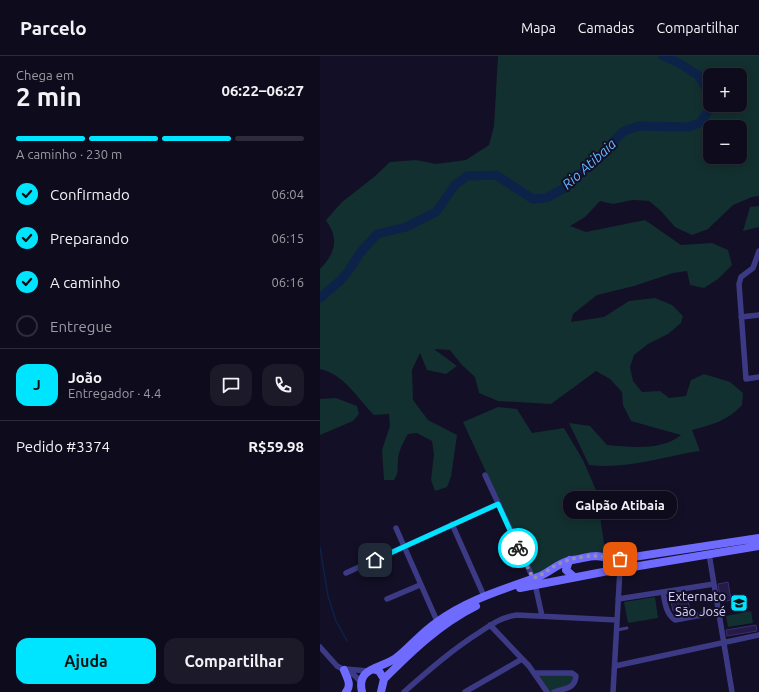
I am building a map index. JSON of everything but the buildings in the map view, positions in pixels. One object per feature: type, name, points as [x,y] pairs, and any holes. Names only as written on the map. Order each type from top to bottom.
[{"type":"main road","points":[[381,692],[384,678],[424,641],[453,619],[488,600],[534,581],[558,564],[570,560],[596,556],[620,559],[759,538]]},
{"type":"main road","points":[[360,688],[363,675],[370,670],[391,662],[437,621],[484,596],[534,581],[574,577],[759,546]]},
{"type":"main road","points":[[603,572],[607,568],[607,563],[604,558]]},
{"type":"main road","points":[[570,560],[566,570],[574,577]]},
{"type":"main road","points":[[341,668],[349,684],[349,688],[346,692]]},
{"type":"main road","points":[[370,670],[379,671],[384,678]]},
{"type":"street","points":[[759,252],[753,268],[741,277],[739,284],[746,379],[759,377]]},
{"type":"street","points":[[741,317],[759,315]]},
{"type":"street","points":[[485,475],[534,581],[542,616]]},
{"type":"street","points":[[346,573],[498,504]]},
{"type":"street","points":[[452,524],[484,596]]},
{"type":"street","points":[[396,528],[437,621]]},
{"type":"street","points":[[709,554],[732,692]]},
{"type":"street","points":[[613,692],[620,569]]},
{"type":"street","points":[[618,598],[714,584]]},
{"type":"street","points":[[387,599],[420,585]]},
{"type":"street","points":[[663,592],[667,612],[670,617],[675,620],[718,612]]},
{"type":"street","points":[[404,692],[438,661],[464,642],[490,625],[509,616],[542,616],[617,620]]},
{"type":"street","points":[[490,625],[535,673],[547,692]]},
{"type":"street","points":[[615,666],[759,635]]},
{"type":"street","points":[[320,647],[341,668],[354,675],[360,688]]},
{"type":"street","points":[[465,692],[522,659]]},
{"type":"street","points":[[341,668],[348,670],[370,670]]},
{"type":"street","points":[[535,673],[572,673],[576,676],[574,684],[570,688],[554,692]]},
{"type":"lane","points":[[617,630],[627,628]]},
{"type":"green space","points":[[498,56],[759,56],[759,196],[752,197],[733,205],[708,229],[692,235],[675,227],[661,211],[649,201],[633,200],[613,204],[600,201],[585,217],[570,226],[586,232],[645,220],[681,245],[712,243],[728,250],[732,265],[718,279],[704,288],[690,285],[687,271],[673,273],[634,286],[597,295],[573,314],[571,322],[604,317],[629,301],[655,298],[672,305],[683,316],[681,323],[668,334],[648,344],[634,355],[630,367],[633,381],[642,392],[660,391],[669,398],[686,396],[691,380],[704,374],[730,382],[743,393],[742,405],[725,419],[692,430],[700,451],[617,466],[589,465],[569,423],[590,426],[607,445],[636,447],[655,446],[664,444],[681,435],[631,421],[623,405],[622,392],[610,379],[596,371],[551,404],[498,401],[479,393],[475,377],[462,365],[450,350],[434,349],[457,366],[446,374],[427,370],[420,353],[412,370],[413,400],[428,420],[457,435],[451,477],[447,487],[435,491],[431,480],[434,454],[432,441],[417,433],[408,434],[403,444],[398,458],[396,478],[394,480],[384,480],[382,450],[390,426],[389,414],[374,415],[350,388],[336,376],[320,369],[320,269],[329,258],[334,244],[331,228],[326,220],[342,202],[374,177],[390,162],[416,160],[436,164],[466,160],[489,145],[494,126]]},
{"type":"green space","points":[[759,206],[759,227],[743,231],[750,207]]},
{"type":"green space","points":[[336,398],[357,406],[359,414],[353,421],[320,435],[320,399]]},
{"type":"green space","points":[[498,407],[517,409],[532,433],[564,428],[583,460],[596,490],[606,556],[596,553],[534,576],[463,422]]},
{"type":"green space","points":[[655,597],[658,618],[628,623],[624,602]]},
{"type":"green space","points":[[751,611],[753,623],[728,627],[726,616]]},
{"type":"green space","points":[[537,674],[572,674],[574,676],[573,684],[552,692],[548,692]]},
{"type":"waterway","name":"Rio Atibaia","points":[[320,298],[341,280],[360,253],[377,234],[406,227],[436,212],[455,185],[467,176],[496,175],[533,199],[546,198],[563,189],[601,157],[624,131],[639,126],[689,127],[701,122],[710,108],[708,92],[699,76],[679,63],[663,56]]},
{"type":"waterway","points":[[320,547],[328,596],[336,621],[347,641]]},
{"type":"way so far","points":[[518,548],[533,578],[542,575],[558,564],[570,560],[596,556],[611,560],[620,559]]},
{"type":"place","name":"Galpão Atibaia","points":[[620,559]]},
{"type":"place","name":"Externato São José","points":[[739,603]]},
{"type":"route","points":[[375,560],[498,504],[518,548]]}]
